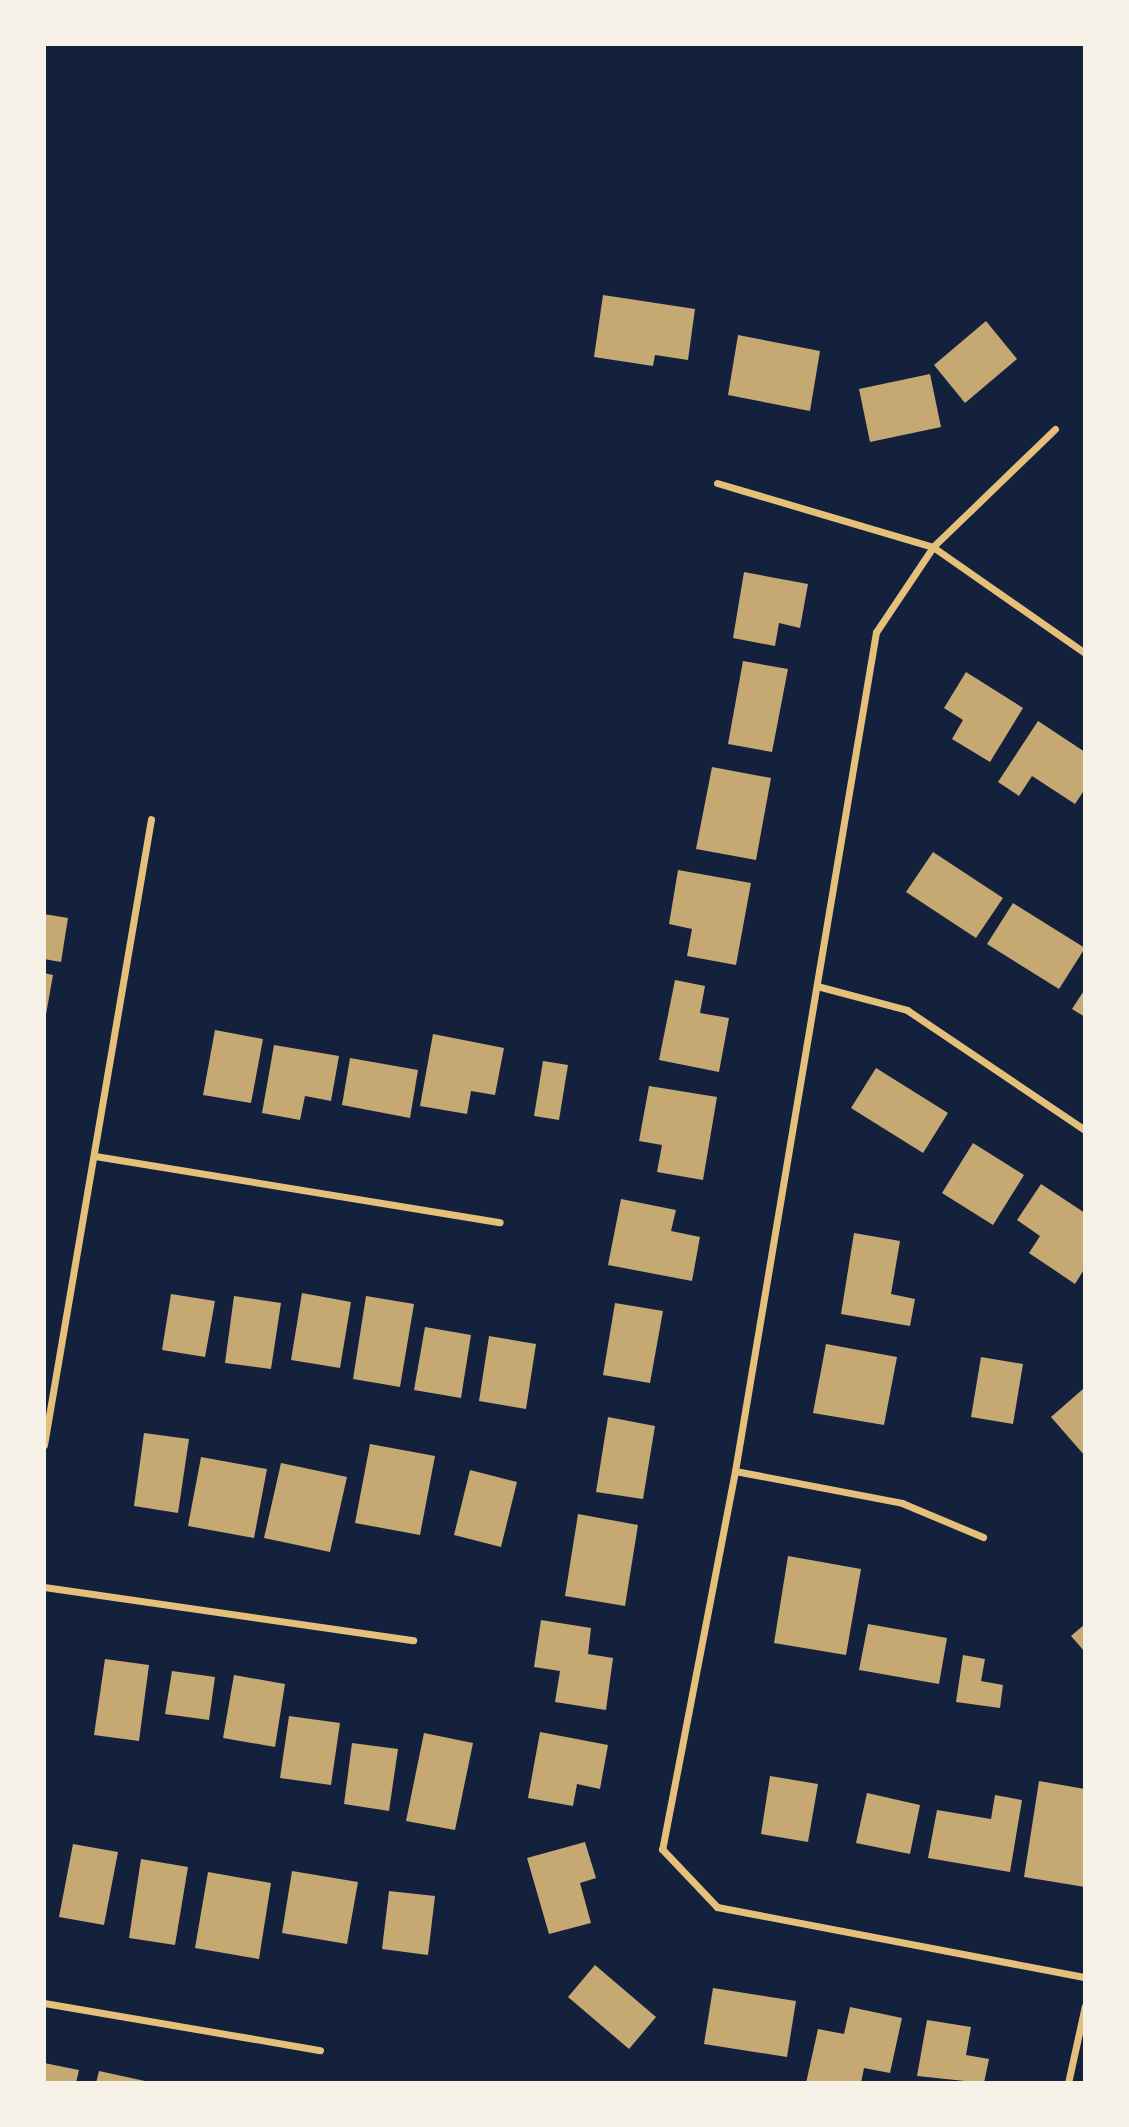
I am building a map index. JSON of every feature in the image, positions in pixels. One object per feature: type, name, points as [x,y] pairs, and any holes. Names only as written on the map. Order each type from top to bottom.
[{"type":"street","points":[[1055,429],[933,547],[876,632],[735,1471],[662,1849],[717,1907],[1085,1977]]},
{"type":"street","points":[[717,483],[933,547],[1085,653]]},
{"type":"street","points":[[44,1445],[151,819]]},
{"type":"street","points":[[817,986],[907,1010],[1085,1129]]},
{"type":"street","points":[[95,1157],[500,1222]]},
{"type":"street","points":[[735,1471],[902,1503],[983,1538]]},
{"type":"street","points":[[44,1587],[413,1640]]},
{"type":"street","points":[[44,2003],[320,2050]]},
{"type":"street","points":[[1068,2083],[1085,2006]]},
{"type":"building","points":[[603,295],[695,309],[688,360],[655,355],[653,366],[594,357]]},
{"type":"building","points":[[986,321],[1017,359],[965,403],[934,365]]},
{"type":"building","points":[[738,335],[820,351],[810,411],[728,395]]},
{"type":"building","points":[[930,374],[941,427],[870,442],[859,389]]},
{"type":"building","points":[[744,572],[808,584],[800,628],[779,623],[775,646],[733,638]]},
{"type":"building","points":[[743,661],[788,669],[772,752],[728,744]]},
{"type":"building","points":[[966,672],[1023,708],[990,762],[952,739],[963,720],[944,708]]},
{"type":"building","points":[[1038,721],[1085,752],[1085,789],[1075,804],[1032,776],[1019,796],[998,782]]},
{"type":"building","points":[[712,767],[771,778],[756,860],[696,849]]},
{"type":"building","points":[[933,852],[1003,898],[976,938],[906,892]]},
{"type":"building","points":[[678,870],[751,883],[736,965],[687,956],[692,929],[669,924]]},
{"type":"building","points":[[1013,903],[1085,948],[1059,989],[987,944]]},
{"type":"building","points":[[44,914],[68,918],[61,962],[44,959]]},
{"type":"building","points":[[44,973],[53,975],[45,1020],[44,1020]]},
{"type":"building","points":[[675,980],[705,986],[700,1013],[729,1018],[719,1072],[659,1060]]},
{"type":"building","points":[[1085,989],[1085,1017],[1072,1009]]},
{"type":"building","points":[[215,1030],[263,1039],[251,1103],[203,1095]]},
{"type":"building","points":[[433,1034],[504,1048],[495,1095],[471,1091],[467,1114],[420,1106]]},
{"type":"building","points":[[274,1045],[339,1056],[331,1101],[305,1096],[300,1120],[262,1113]]},
{"type":"building","points":[[350,1058],[418,1070],[410,1118],[342,1105]]},
{"type":"building","points":[[543,1061],[568,1065],[559,1120],[534,1116]]},
{"type":"building","points":[[876,1068],[948,1113],[923,1153],[851,1108]]},
{"type":"building","points":[[649,1086],[717,1097],[703,1180],[657,1172],[662,1145],[639,1141]]},
{"type":"building","points":[[973,1143],[1024,1175],[993,1225],[942,1193]]},
{"type":"building","points":[[1041,1184],[1085,1213],[1085,1268],[1075,1284],[1029,1253],[1040,1236],[1017,1220]]},
{"type":"building","points":[[621,1199],[676,1210],[671,1231],[700,1237],[692,1281],[608,1265]]},
{"type":"building","points":[[854,1233],[900,1241],[891,1294],[915,1299],[910,1326],[841,1314]]},
{"type":"building","points":[[302,1293],[351,1302],[340,1368],[291,1360]]},
{"type":"building","points":[[171,1294],[215,1301],[205,1357],[162,1350]]},
{"type":"building","points":[[234,1296],[281,1303],[271,1369],[225,1363]]},
{"type":"building","points":[[366,1296],[414,1304],[400,1387],[353,1379]]},
{"type":"building","points":[[615,1303],[663,1311],[650,1383],[603,1375]]},
{"type":"building","points":[[425,1327],[471,1335],[461,1398],[414,1390]]},
{"type":"building","points":[[489,1336],[536,1344],[526,1409],[479,1401]]},
{"type":"building","points":[[826,1344],[897,1357],[884,1425],[813,1413]]},
{"type":"building","points":[[981,1357],[1023,1364],[1013,1424],[971,1417]]},
{"type":"building","points":[[1083,1389],[1085,1392],[1085,1456],[1051,1417]]},
{"type":"building","points":[[608,1417],[655,1426],[643,1499],[596,1492]]},
{"type":"building","points":[[144,1433],[189,1439],[178,1513],[134,1506]]},
{"type":"building","points":[[370,1444],[435,1456],[420,1535],[355,1523]]},
{"type":"building","points":[[201,1457],[267,1469],[254,1538],[188,1526]]},
{"type":"building","points":[[281,1463],[347,1477],[330,1552],[264,1538]]},
{"type":"building","points":[[470,1470],[517,1482],[501,1547],[454,1535]]},
{"type":"building","points":[[578,1514],[638,1525],[625,1606],[565,1596]]},
{"type":"building","points":[[788,1556],[861,1569],[846,1655],[774,1643]]},
{"type":"building","points":[[541,1620],[591,1628],[588,1654],[613,1658],[606,1710],[555,1702],[560,1671],[534,1667]]},
{"type":"building","points":[[868,1624],[947,1638],[939,1684],[859,1670]]},
{"type":"building","points":[[1085,1624],[1085,1652],[1071,1636]]},
{"type":"building","points":[[963,1655],[985,1659],[981,1681],[1003,1685],[1000,1708],[956,1702]]},
{"type":"building","points":[[105,1659],[149,1665],[139,1741],[94,1735]]},
{"type":"building","points":[[172,1671],[215,1677],[209,1720],[165,1714]]},
{"type":"building","points":[[234,1675],[285,1684],[275,1747],[223,1738]]},
{"type":"building","points":[[289,1716],[340,1723],[331,1785],[280,1778]]},
{"type":"building","points":[[540,1732],[608,1745],[600,1789],[577,1784],[573,1806],[528,1798]]},
{"type":"building","points":[[424,1733],[473,1743],[455,1830],[406,1821]]},
{"type":"building","points":[[352,1743],[398,1749],[389,1811],[344,1804]]},
{"type":"building","points":[[770,1776],[818,1784],[808,1842],[761,1834]]},
{"type":"building","points":[[1039,1781],[1085,1789],[1085,1887],[1024,1877]]},
{"type":"building","points":[[867,1793],[920,1805],[910,1854],[856,1843]]},
{"type":"building","points":[[995,1795],[1022,1800],[1010,1872],[928,1858],[937,1810],[991,1819]]},
{"type":"building","points":[[585,1842],[596,1878],[580,1883],[591,1923],[549,1934],[527,1858]]},
{"type":"building","points":[[73,1844],[118,1852],[104,1925],[59,1917]]},
{"type":"building","points":[[141,1859],[188,1867],[175,1945],[129,1938]]},
{"type":"building","points":[[292,1871],[358,1882],[347,1944],[282,1933]]},
{"type":"building","points":[[208,1872],[271,1883],[259,1959],[195,1948]]},
{"type":"building","points":[[389,1891],[435,1896],[428,1955],[382,1949]]},
{"type":"building","points":[[595,1965],[656,2017],[629,2049],[568,1997]]},
{"type":"building","points":[[713,1988],[796,2001],[787,2057],[704,2044]]},
{"type":"building","points":[[850,2007],[902,2018],[890,2073],[864,2068],[861,2083],[806,2083],[818,2029],[844,2034]]},
{"type":"building","points":[[927,2020],[971,2027],[966,2055],[989,2059],[984,2083],[917,2076]]},
{"type":"building","points":[[44,2063],[79,2070],[76,2083],[44,2083]]},
{"type":"building","points":[[99,2071],[145,2081],[96,2083]]}]
